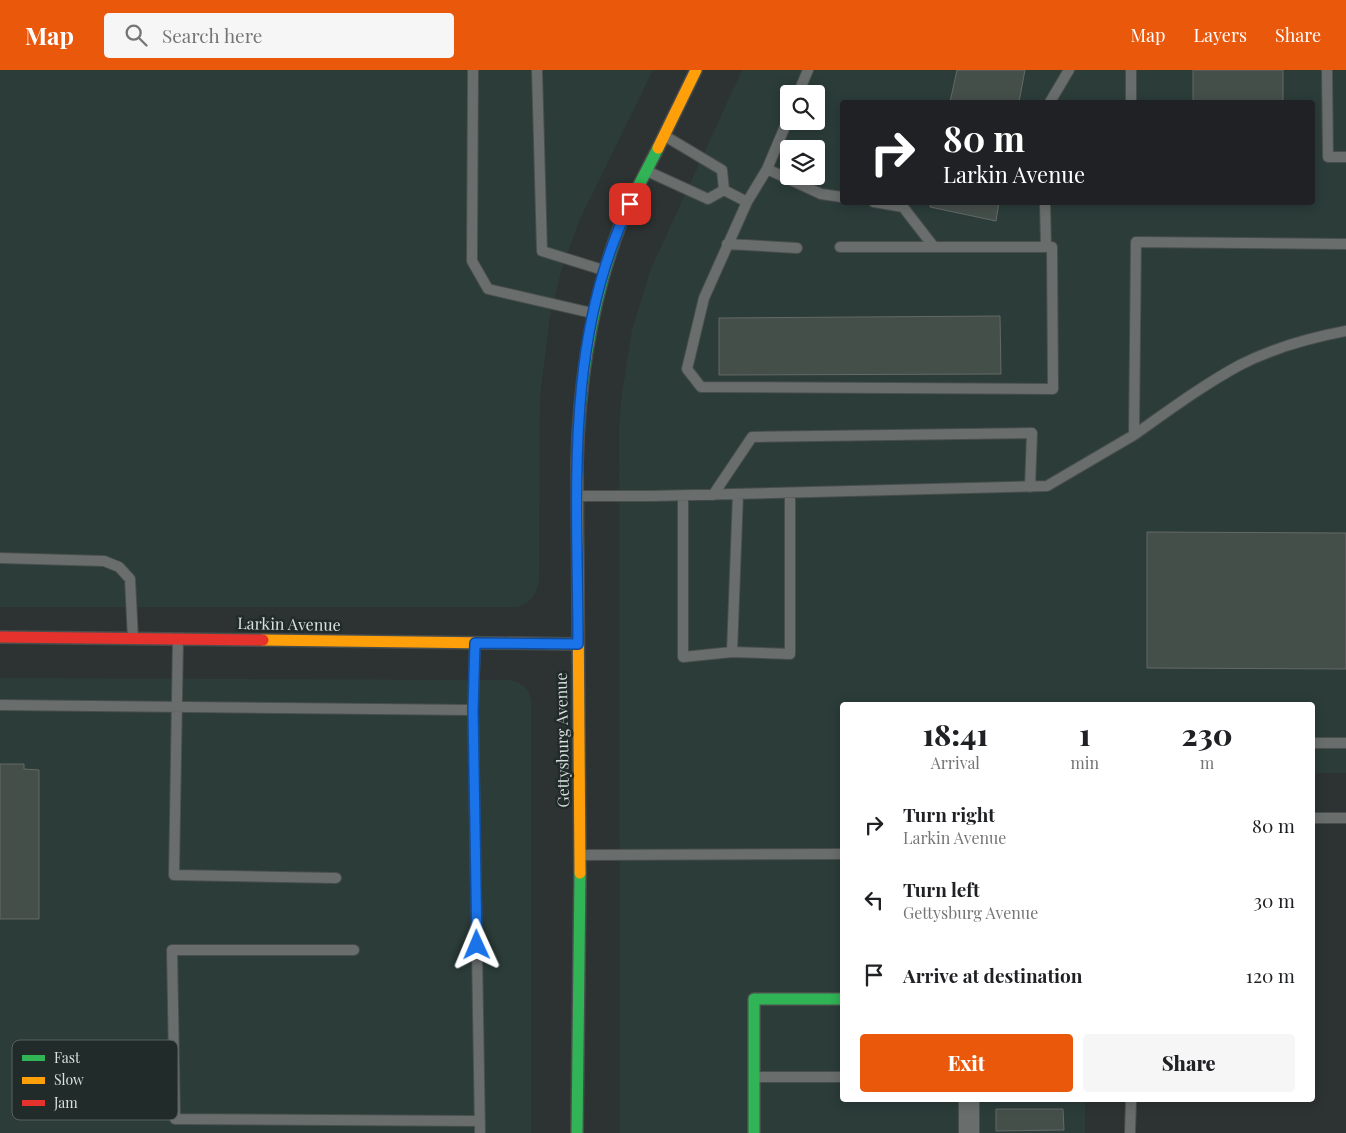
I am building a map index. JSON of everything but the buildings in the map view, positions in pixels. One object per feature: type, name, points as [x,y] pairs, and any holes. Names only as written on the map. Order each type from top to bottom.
[{"type":"street","name":"Gettysburg Avenue","points":[[577,1133],[580,854],[577,496],[578,423],[584,366],[592,313],[604,271],[622,221],[696,70]]},
{"type":"street","name":"Larkin Avenue","points":[[0,637],[578,644]]},
{"type":"street","points":[[754,1133],[754,999],[840,999]]},
{"type":"street","points":[[969,1102],[969,1133]]},
{"type":"lane","points":[[473,70],[472,261],[488,289],[592,313]]},
{"type":"lane","points":[[537,70],[542,251],[604,271]]},
{"type":"lane","points":[[802,85],[808,70]]},
{"type":"lane","points":[[1051,100],[1068,70]]},
{"type":"lane","points":[[1131,70],[1131,100]]},
{"type":"lane","points":[[1327,70],[1328,157],[1346,157]]},
{"type":"lane","points":[[783,130],[767,169],[747,202],[727,244],[704,298],[686,369],[701,387],[1053,389],[1052,247],[840,247]]},
{"type":"lane","points":[[664,136],[722,170],[724,190]]},
{"type":"lane","points":[[767,169],[822,194],[840,197]]},
{"type":"lane","points":[[647,171],[708,199],[724,190]]},
{"type":"lane","points":[[724,190],[747,202]]},
{"type":"lane","points":[[888,205],[903,208],[934,247]]},
{"type":"lane","points":[[1045,205],[1046,247]]},
{"type":"lane","points":[[1134,435],[1136,242],[1346,244]]},
{"type":"lane","points":[[727,244],[797,248]]},
{"type":"lane","points":[[577,496],[682,496],[1047,486],[1134,435],[1198,390],[1240,366],[1273,351],[1300,342],[1346,331]]},
{"type":"lane","points":[[713,495],[752,438],[1032,433],[1030,487]]},
{"type":"lane","points":[[682,496],[682,656],[732,652],[790,654],[790,493]]},
{"type":"lane","points":[[732,652],[738,494]]},
{"type":"lane","points":[[0,558],[104,561],[119,567],[130,579],[133,639]]},
{"type":"lane","points":[[178,639],[174,875],[336,878]]},
{"type":"lane","points":[[475,643],[473,710],[480,1133]]},
{"type":"lane","points":[[0,705],[473,710]]},
{"type":"lane","points":[[1315,743],[1346,743]]},
{"type":"lane","points":[[1315,818],[1346,818]]},
{"type":"lane","points":[[580,854],[840,854]]},
{"type":"lane","points":[[174,1040],[172,950],[354,950]]},
{"type":"lane","points":[[754,1077],[840,1077]]},
{"type":"lane","points":[[1130,1133],[1131,1102]]},
{"type":"lane","points":[[178,1119],[480,1121]]},
{"type":"shaded area","points":[[0,70],[653,70],[580,219],[562,268],[550,316],[540,396],[539,582],[535,594],[528,602],[518,607],[0,607]]},
{"type":"shaded area","points":[[742,70],[1346,70],[1346,773],[1315,773],[1315,702],[840,702],[840,1102],[1085,1102],[1085,1133],[620,1133],[619,428],[621,400],[632,330],[650,271]]},
{"type":"shaded area","points":[[0,678],[509,680],[524,686],[531,700],[531,1133],[0,1133]]},
{"type":"traffic: fast","points":[[577,464],[580,402],[594,311],[621,223],[658,148]]},
{"type":"traffic: fast","points":[[577,1133],[580,873]]},
{"type":"traffic: fast","points":[[754,1133],[754,999],[840,999]]},
{"type":"traffic: slow","points":[[658,148],[696,70]]},
{"type":"traffic: slow","points":[[577,464],[580,873]]},
{"type":"traffic: slow","points":[[263,640],[578,644]]},
{"type":"traffic: jam","points":[[0,637],[263,640]]},
{"type":"route","points":[[477,945],[473,710],[475,643],[578,644],[578,423],[584,366],[592,313],[604,271],[630,204]]}]
